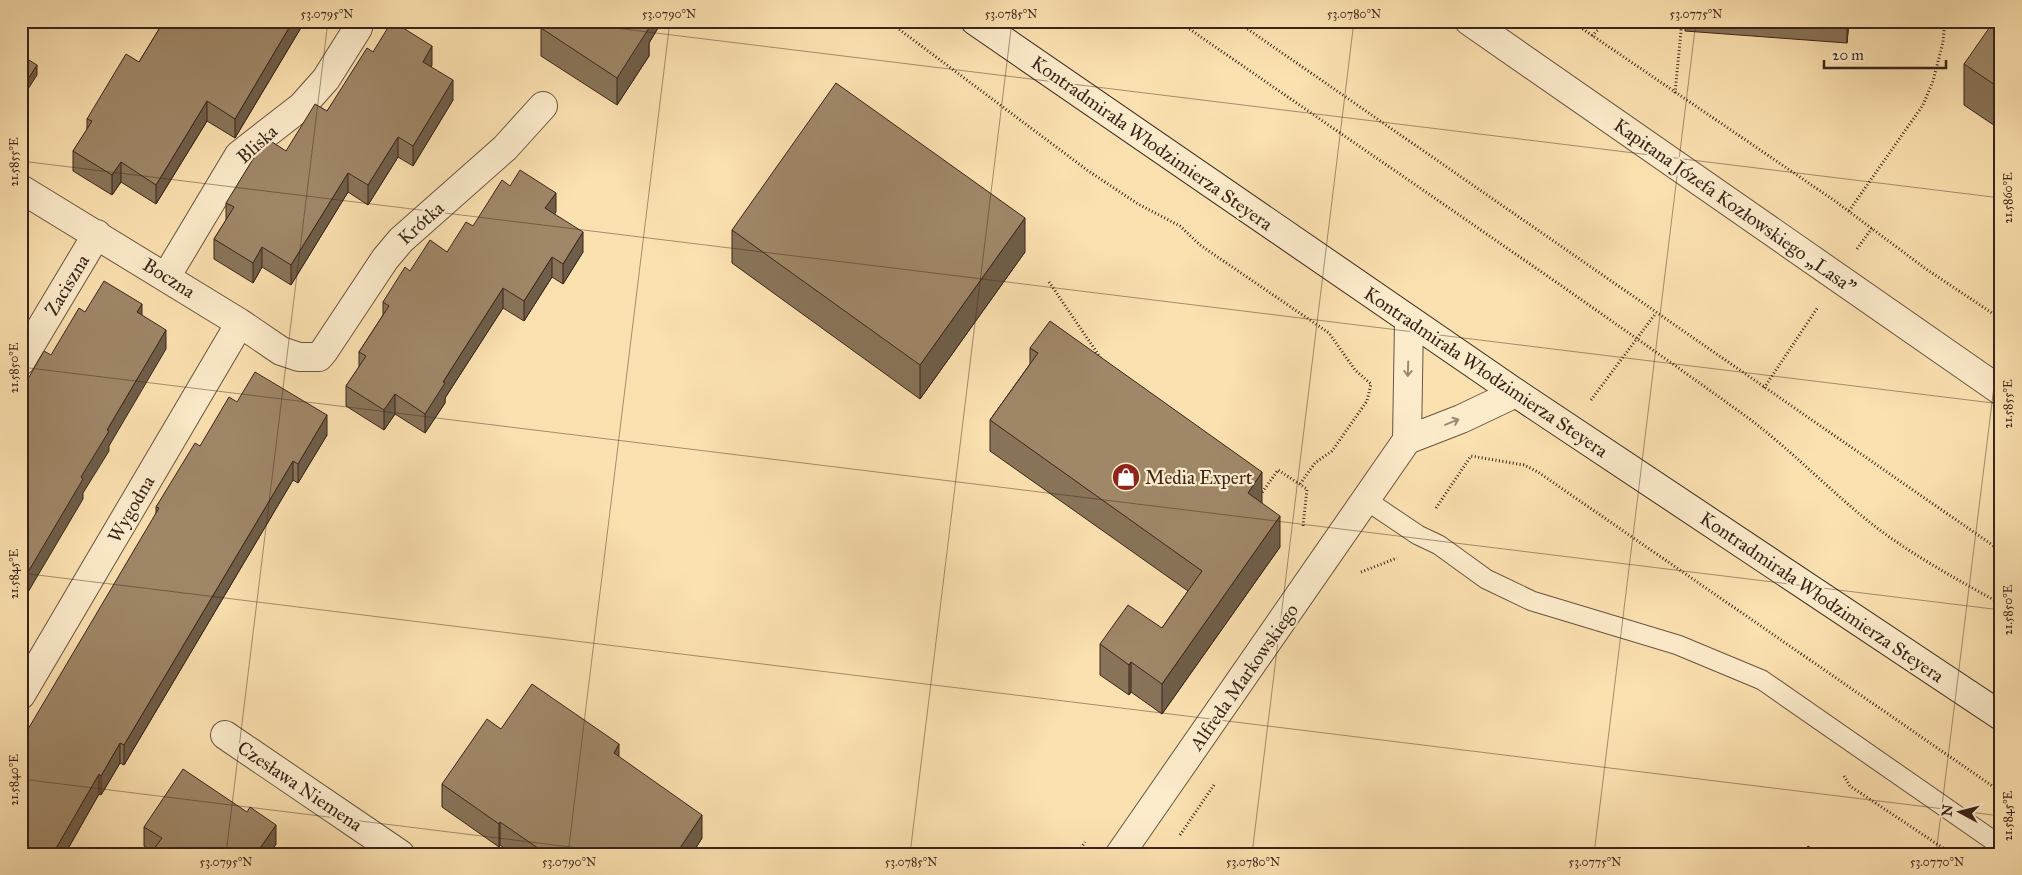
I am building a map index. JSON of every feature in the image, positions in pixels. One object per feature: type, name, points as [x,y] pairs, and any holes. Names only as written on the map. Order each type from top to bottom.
[{"type":"street","name":"Bliska","points":[[166,277],[239,155],[302,106],[326,79],[358,28],[359,21]]},
{"type":"street","name":"Kontradmirała Włodzimierza Steyera","points":[[975,21],[1409,321],[2001,716]]},
{"type":"street","name":"Kapitana Józefa Kozłowskiego „Lasa”","points":[[1469,21],[2001,390]]},
{"type":"street","name":"Krótka","points":[[319,356],[385,259],[401,240],[505,148],[543,106]]},
{"type":"street","name":"Boczna","points":[[21,189],[240,322],[281,352],[299,357],[319,356]]},
{"type":"street","name":"Zaciszna","points":[[21,361],[97,234]]},
{"type":"street","points":[[1409,321],[1407,440],[1461,419],[1516,393]]},
{"type":"street","name":"Wygodna","points":[[21,695],[240,322]]},
{"type":"street","name":"Alfreda Markowskiego","points":[[1120,854],[1407,440]]},
{"type":"street","name":"Czesława Niemena","points":[[225,735],[400,854]]},
{"type":"lane","points":[[1366,500],[1418,535],[1439,545],[1486,579],[1532,601],[1678,645],[1762,680],[2001,846]]},
{"type":"path","points":[[888,21],[1087,170],[1138,204],[1180,226],[1200,245],[1329,333],[1355,370],[1371,384],[1367,401],[1332,451],[1315,463],[1300,484]]},
{"type":"path","points":[[1178,21],[1637,338],[1753,421],[1856,512],[1888,537],[2001,604]]},
{"type":"path","points":[[1236,21],[2001,552]]},
{"type":"path","points":[[1570,21],[1849,211],[1926,269],[2001,319]]},
{"type":"path","points":[[1592,36],[1606,21]]},
{"type":"path","points":[[1675,93],[1682,21]]},
{"type":"path","points":[[1849,211],[1923,105],[1933,81],[1941,50],[1945,21]]},
{"type":"path","points":[[1855,252],[1872,228]]},
{"type":"path","points":[[1049,282],[1107,367]]},
{"type":"path","points":[[1764,388],[1822,302]]},
{"type":"path","points":[[1586,406],[1656,313]]},
{"type":"path","points":[[1253,488],[1261,494],[1278,470],[1307,489],[1302,529]]},
{"type":"path","points":[[1840,770],[1850,786],[1952,854]]},
{"type":"path","points":[[1077,854],[1088,838]]},
{"type":"building","points":[[164,21],[293,21],[235,119],[207,101],[156,185],[121,162],[112,175],[73,151],[92,121],[87,119],[126,54],[139,62]]},
{"type":"building","points":[[392,21],[432,46],[423,62],[453,80],[413,146],[398,137],[368,185],[348,173],[291,265],[262,247],[253,263],[214,239],[234,207],[226,203],[266,138],[286,151],[315,104],[327,111],[367,48],[373,52]]},
{"type":"building","points":[[546,21],[645,21],[643,24],[649,28],[617,78],[541,28]]},
{"type":"building","points":[[1994,21],[2001,21],[2001,89],[1964,64]]},
{"type":"building","points":[[21,55],[37,65],[21,90]]},
{"type":"building","points":[[836,83],[1025,218],[920,365],[732,230]]},
{"type":"building","points":[[520,170],[556,193],[545,208],[583,232],[563,264],[552,257],[524,301],[503,288],[443,382],[445,383],[425,414],[395,394],[384,410],[346,386],[366,356],[359,352],[389,306],[383,302],[405,267],[410,271],[430,240],[447,252],[466,222],[473,226],[502,180],[510,186]]},
{"type":"building","points":[[21,200],[28,204],[21,215]]},
{"type":"building","points":[[104,281],[142,304],[137,312],[166,330],[107,430],[109,431],[81,477],[83,479],[21,584],[21,391],[44,351],[51,355],[79,308],[85,312]]},
{"type":"building","name":"Media Expert","points":[[1050,321],[1262,472],[1248,493],[1280,516],[1162,684],[1131,662],[1129,665],[1100,644],[1128,605],[1162,628],[1202,571],[990,420],[1038,353],[1030,348]]},
{"type":"building","points":[[255,372],[327,415],[298,464],[293,461],[124,745],[120,743],[101,776],[99,774],[55,850],[60,854],[21,854],[21,741],[159,508],[156,507],[195,443],[200,446],[229,397],[237,402]]},
{"type":"building","points":[[532,684],[619,744],[614,753],[702,815],[676,854],[550,854],[546,851],[545,853],[500,822],[499,824],[442,784],[487,719],[501,729]]},
{"type":"building","points":[[183,769],[247,812],[250,807],[276,825],[256,854],[160,854],[154,849],[162,838],[144,827]]},
{"type":"building","points":[[1808,846],[1820,854],[1803,854]]},
{"type":"place","name":"Media Expert","points":[[1126,477]]}]
